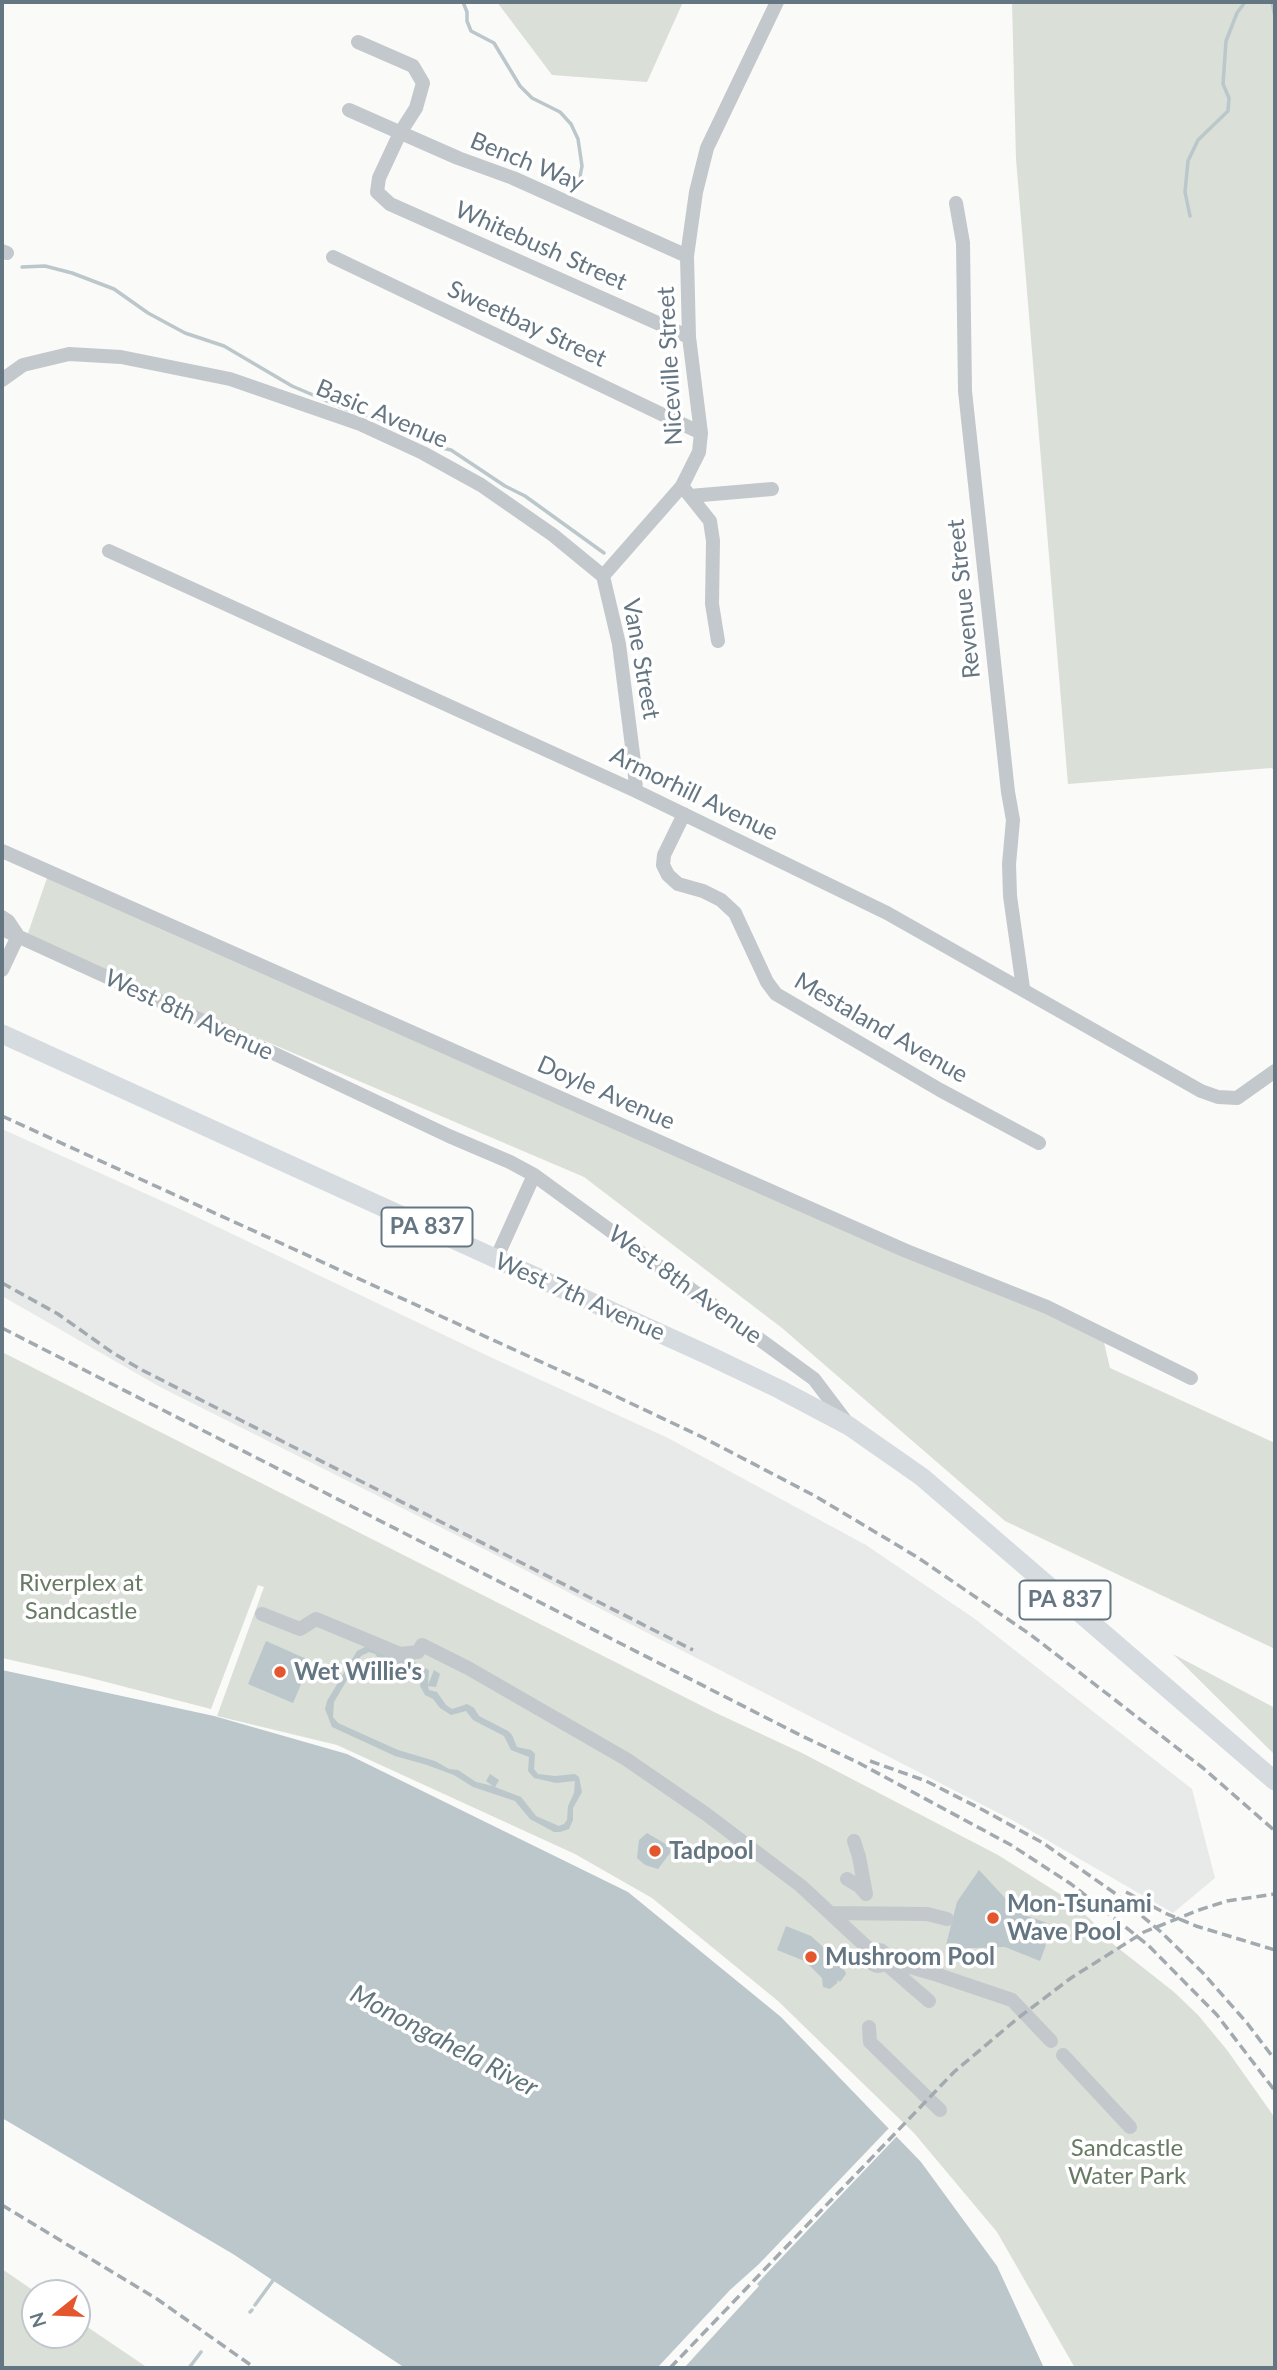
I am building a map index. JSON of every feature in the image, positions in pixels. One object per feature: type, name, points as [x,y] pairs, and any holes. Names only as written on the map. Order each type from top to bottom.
[{"type":"main road","name":"West 7th Avenue","points":[[2,1034],[768,1383],[849,1426]]},
{"type":"main road","name":"West 8th Avenue","points":[[849,1426],[922,1477],[1275,1781]]},
{"type":"street","name":"Niceville Street","points":[[686,491],[699,452],[701,433],[689,337],[687,256],[696,192],[707,148],[777,2]]},
{"type":"street","points":[[358,42],[414,66],[423,83],[416,108],[400,133]]},
{"type":"street","name":"Bench Way","points":[[349,110],[458,158],[513,178],[687,256]]},
{"type":"street","name":"Whitebush Street","points":[[400,133],[379,178],[377,192],[390,204],[689,337]]},
{"type":"street","name":"Revenue Street","points":[[956,203],[963,243],[965,391],[1013,820],[1009,864],[1010,896],[1023,988]]},
{"type":"street","name":"Sweetbay Street","points":[[333,257],[701,433]]},
{"type":"street","name":"Basic Avenue","points":[[2,380],[23,365],[69,354],[121,357],[230,379],[360,424],[423,453],[481,485],[553,535],[603,576]]},
{"type":"street","points":[[603,576],[686,491],[772,489]]},
{"type":"street","points":[[686,491],[710,521],[713,541],[712,604],[719,641]]},
{"type":"street","name":"Armorhill Avenue","points":[[109,551],[636,791],[887,913],[1201,1091],[1218,1097],[1237,1098],[1275,1071]]},
{"type":"street","name":"Vane Street","points":[[603,576],[618,644],[635,762],[636,791]]},
{"type":"street","name":"Mestaland Avenue","points":[[684,814],[664,855],[663,866],[668,876],[678,884],[703,891],[721,900],[735,913],[767,982],[776,994],[940,1090],[1039,1143]]},
{"type":"street","name":"Doyle Avenue","points":[[2,851],[904,1250],[1047,1307],[1191,1378]]},
{"type":"street","points":[[2,917],[18,936],[2,970]]},
{"type":"street","name":"West 8th Avenue","points":[[2,929],[534,1175],[814,1379],[849,1426]]},
{"type":"street","points":[[496,1259],[534,1175]]},
{"type":"street","points":[[262,1614],[300,1629],[316,1619],[400,1654],[418,1652],[422,1645],[468,1668],[626,1759],[766,1859],[872,1952],[882,1951],[886,1955],[886,1961],[929,2001]]},
{"type":"street","points":[[854,1841],[869,1913]]},
{"type":"street","points":[[847,1879],[866,1894]]},
{"type":"street","points":[[830,1913],[927,1914],[947,1919]]},
{"type":"street","points":[[886,1961],[1012,2000],[1051,2041]]},
{"type":"street","points":[[915,1988],[922,1970]]},
{"type":"street","points":[[869,2027],[870,2042],[940,2110]]},
{"type":"street","points":[[1063,2055],[1130,2127]]},
{"type":"shaded area","points":[[2,1129],[182,1210],[488,1356],[668,1438],[866,1545],[975,1619],[1192,1789],[1215,1878],[1173,1913],[1014,1821],[486,1550],[160,1387],[2,1296]]},
{"type":"green space","points":[[497,2],[683,2],[647,82],[552,75]]},
{"type":"green space","points":[[1012,2],[1275,2],[1275,770],[1271,768],[1068,784],[1016,159]]},
{"type":"green space","points":[[49,872],[1102,1334],[1110,1368],[1275,1443],[1275,1649],[1005,1521],[782,1328],[584,1177],[26,939]]},
{"type":"green space","name":"Sandcastle Water Park","points":[[2,1352],[714,1712],[802,1753],[998,1855],[1063,1896],[1090,1919],[1113,1944],[1174,1992],[1198,2015],[1227,2050],[1275,2118],[1275,2368],[1075,2368],[997,2232],[914,2133],[778,2001],[652,1898],[575,1854],[337,1745],[217,1716],[264,1587],[258,1585],[211,1709],[2,1658]]},
{"type":"green space","points":[[1173,1654],[1275,1708],[1275,1755]]},
{"type":"green space","points":[[2,2269],[21,2282],[21,2349],[91,2349],[91,2329],[148,2368],[2,2368]]},
{"type":"water","name":"Wet Willie's","points":[[266,1641],[311,1661],[293,1703],[248,1684]]},
{"type":"water","points":[[365,1647],[409,1659],[429,1670],[428,1685],[434,1670],[440,1674],[436,1687],[428,1686],[429,1690],[437,1692],[452,1709],[467,1704],[474,1708],[479,1716],[508,1731],[517,1747],[531,1750],[535,1754],[534,1769],[538,1774],[575,1774],[579,1777],[582,1792],[573,1808],[573,1820],[569,1829],[554,1832],[530,1819],[515,1801],[473,1787],[454,1775],[395,1756],[332,1727],[325,1709],[327,1701],[357,1651]],"holes":[[[369,1652],[380,1660],[405,1664],[422,1673],[420,1686],[425,1695],[451,1715],[466,1711],[473,1720],[504,1736],[511,1750],[529,1757],[528,1771],[534,1778],[556,1783],[575,1781],[564,1824],[559,1826],[536,1816],[521,1797],[495,1787],[499,1780],[490,1774],[486,1781],[493,1786],[476,1782],[458,1770],[398,1750],[338,1723],[333,1717],[334,1702],[361,1656]]]},
{"type":"water","name":"Monongahela River","points":[[2,1670],[214,1716],[347,1754],[628,1892],[781,2017],[921,2162],[997,2266],[1044,2368],[405,2368],[233,2254],[2,2118]]},
{"type":"water","name":"Tadpool","points":[[647,1833],[670,1849],[658,1869],[645,1865],[637,1858],[639,1840]]},
{"type":"water","name":"Mon-Tsunami Wave Pool","points":[[979,1870],[1019,1913],[1047,1923],[1041,1941],[1046,1945],[1040,1961],[1005,1947],[945,1949],[957,1902]]},
{"type":"water","name":"Mushroom Pool","points":[[786,1926],[811,1936],[822,1946],[830,1958],[845,1971],[846,1974],[840,1982],[838,1980],[830,1989],[823,1987],[822,1978],[811,1967],[802,1960],[777,1950]]},
{"type":"pier","points":[[891,2126],[899,2134],[768,2272],[757,2284],[759,2286],[684,2368],[657,2368],[730,2290],[759,2264]]},
{"type":"waterway","points":[[463,2],[471,31],[494,43],[520,86],[532,98],[560,112],[571,124],[578,139],[582,166],[578,187]]},
{"type":"waterway","points":[[1190,216],[1185,192],[1188,161],[1198,140],[1228,111],[1229,98],[1223,84],[1226,41],[1237,13],[1245,2]]},
{"type":"waterway","points":[[1272,2],[1275,17]]},
{"type":"waterway","points":[[22,267],[45,266],[114,289],[148,313],[185,333],[224,346],[292,386],[348,410],[390,422],[432,441],[438,447],[451,450],[525,496],[604,553]]},
{"type":"waterway","points":[[255,2305],[274,2279]]},
{"type":"waterway","points":[[189,2368],[201,2352]]},
{"type":"railway","points":[[2,1116],[607,1392],[702,1437],[815,1496],[917,1557],[1031,1635],[1203,1768],[1275,1831]]},
{"type":"railway","points":[[2,1283],[58,1314],[142,1370],[693,1650]]},
{"type":"railway","points":[[2,1328],[857,1762],[1011,1845],[1071,1884],[1148,1945],[1217,2015],[1275,2091]]},
{"type":"railway","points":[[870,1761],[926,1781],[983,1810],[1043,1843],[1116,1894],[1161,1932],[1203,1973],[1275,2060]]},
{"type":"railway","points":[[1126,1892],[1196,1926],[1275,1950]]},
{"type":"railway","points":[[670,2368],[954,2072],[1018,2018],[1071,1978],[1144,1932],[1227,1901],[1275,1894]]},
{"type":"railway","points":[[2,2205],[157,2299],[255,2368]]},
{"type":"place","name":"Wet Willie's","points":[[280,1672]]},
{"type":"place","name":"Tadpool","points":[[655,1851]]},
{"type":"place","name":"Mon-Tsunami Wave Pool","points":[[993,1918]]},
{"type":"place","name":"Mushroom Pool","points":[[811,1957]]},
{"type":"park label","name":"Riverplex at Sandcastle","points":[[81,1597]]}]
